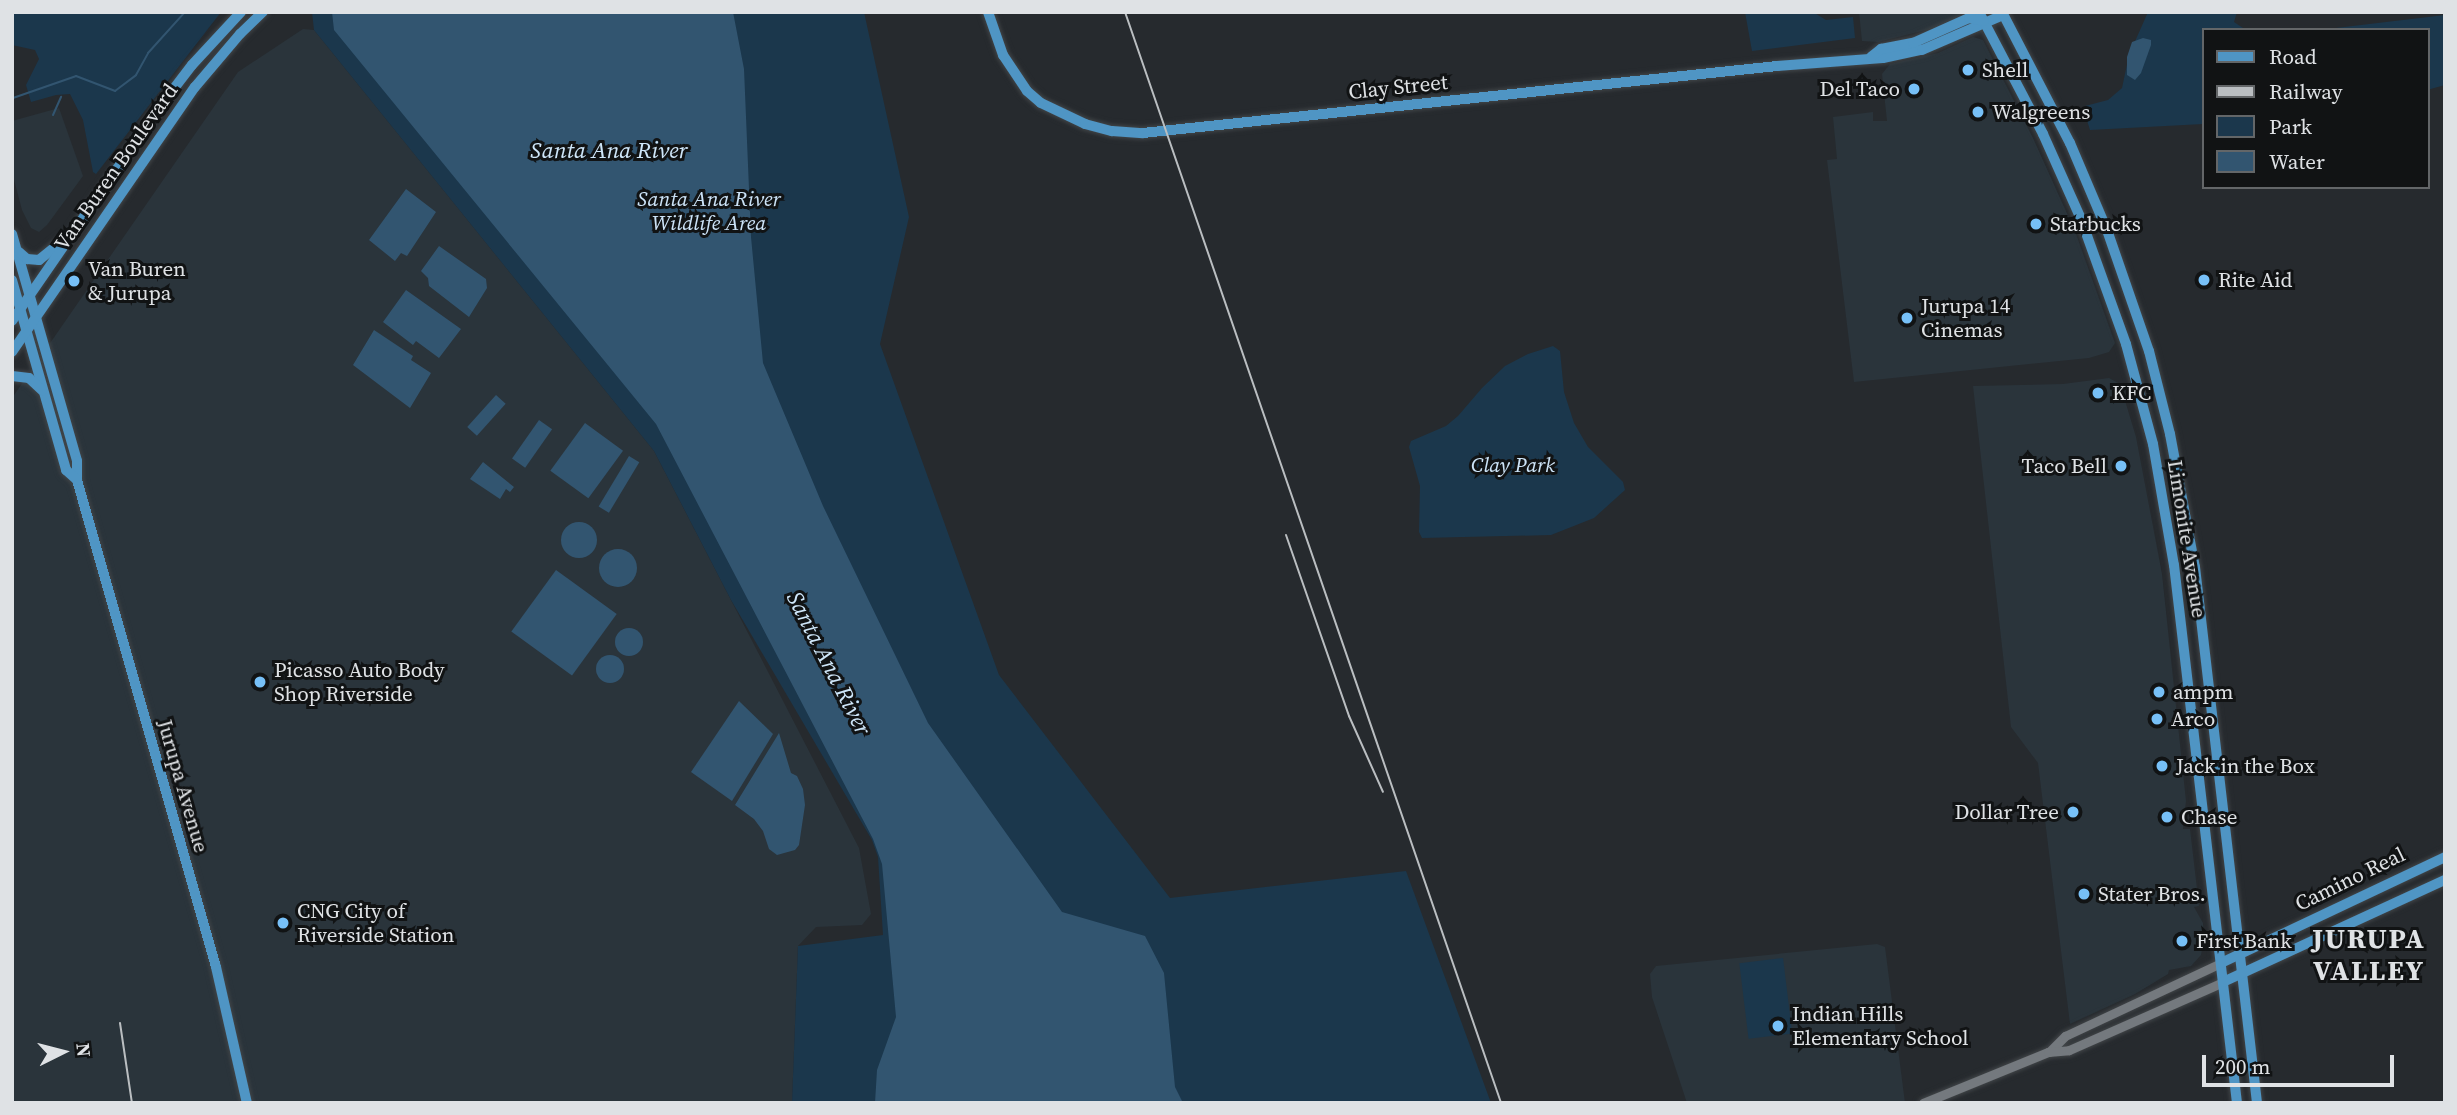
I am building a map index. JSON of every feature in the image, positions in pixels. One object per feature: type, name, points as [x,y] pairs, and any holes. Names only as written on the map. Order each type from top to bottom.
[{"type":"main road","name":"Van Buren Boulevard","points":[[12,321],[176,86],[241,12]]},
{"type":"main road","name":"Van Buren Boulevard","points":[[12,352],[195,87],[240,34],[263,12]]},
{"type":"main road","name":"Clay Street","points":[[988,12],[1003,55],[1032,96],[1070,119],[1128,133],[1871,57],[1883,58],[1922,50],[1981,17],[2002,13]]},
{"type":"main road","name":"Limonite Avenue","points":[[2002,13],[2070,143],[2101,217],[2145,339],[2171,434],[2194,558],[2257,1103]]},
{"type":"main road","name":"Limonite Avenue","points":[[1981,17],[2043,134],[2084,228],[2126,344],[2153,444],[2174,565],[2237,1103]]},
{"type":"main road","points":[[17,249],[23,257],[39,260],[74,232]]},
{"type":"main road","name":"Jurupa Avenue","points":[[12,234],[77,461],[77,480],[216,967],[247,1103]]},
{"type":"main road","name":"Jurupa Avenue","points":[[12,280],[66,470],[77,480]]},
{"type":"main road","points":[[12,376],[29,378],[42,390]]},
{"type":"main road","name":"Camino Real","points":[[2221,963],[2445,857]]},
{"type":"main road","name":"Camino Real","points":[[2223,982],[2445,880]]},
{"type":"street","name":"Camino Real","points":[[2048,1052],[2065,1036],[2221,963]]},
{"type":"street","name":"Camino Real","points":[[1923,1103],[2048,1052],[2069,1050],[2223,982]]},
{"type":"shaded area","points":[[1859,12],[1962,12],[1960,16],[1938,27],[1878,42],[1862,41]]},
{"type":"shaded area","points":[[303,29],[314,30],[654,451],[859,848],[871,914],[862,925],[816,927],[798,946],[792,1103],[12,1103],[12,398],[238,72]]},
{"type":"shaded area","points":[[1973,37],[1983,40],[2033,138],[2075,231],[2115,343],[2109,352],[2089,358],[1854,382],[1827,160],[1837,159],[1833,117],[1873,112],[1873,121],[1887,121],[1882,74],[1890,64],[1938,53]]},
{"type":"shaded area","points":[[59,108],[83,176],[39,232],[31,228],[22,210],[12,172],[12,121]]},
{"type":"shaded area","points":[[2109,378],[2120,384],[2136,437],[2162,574],[2186,801],[2183,829],[2190,829],[2199,906],[2194,907],[2203,923],[2204,939],[2201,955],[2191,966],[2169,970],[2168,974],[2135,994],[2070,1024],[2038,763],[2011,727],[1973,386],[2063,384]]},
{"type":"shaded area","name":"Indian Hills Elementary School","points":[[1877,944],[1885,947],[1905,1103],[1687,1103],[1652,997],[1650,974],[1656,966]]},
{"type":"green space","points":[[12,12],[221,12],[96,174],[93,172],[83,120],[70,94],[31,102],[26,85],[39,59],[35,50],[12,45]]},
{"type":"green space","name":"Santa Ana River Wildlife Area","points":[[312,12],[864,12],[909,217],[880,344],[999,675],[1170,898],[1406,871],[1491,1103],[792,1103],[798,946],[883,935],[878,857],[872,840],[731,600],[654,451],[314,30]]},
{"type":"green space","points":[[1745,12],[1813,12],[1826,20],[1853,17],[1855,38],[1752,51]]},
{"type":"green space","points":[[2148,12],[2237,12],[2234,22],[2243,28],[2202,28],[2202,124],[2090,130],[2085,106],[2108,100],[2122,88],[2129,55]]},
{"type":"green space","points":[[2445,15],[2445,85],[2429,89],[2429,28],[2336,28]]},
{"type":"green space","name":"Clay Park","points":[[1553,346],[1560,351],[1564,392],[1574,423],[1588,447],[1623,482],[1625,490],[1594,518],[1551,535],[1422,538],[1419,532],[1420,486],[1409,447],[1411,441],[1446,426],[1505,366],[1528,354]]},
{"type":"green space","points":[[1783,958],[1792,1033],[1749,1039],[1739,963]]},
{"type":"water","name":"Santa Ana River","points":[[332,12],[733,12],[744,69],[751,237],[763,363],[823,506],[928,723],[1062,912],[1145,936],[1164,973],[1175,1087],[1183,1103],[875,1103],[877,1070],[896,1017],[882,864],[873,839],[656,424],[334,30]]},
{"type":"water","points":[[2143,38],[2151,40],[2151,45],[2141,73],[2135,80],[2127,75],[2127,57],[2132,42]]},
{"type":"water","points":[[406,189],[436,212],[407,256],[401,253],[395,261],[369,240]]},
{"type":"water","points":[[439,246],[486,279],[487,288],[469,317],[429,286],[428,278],[421,271]]},
{"type":"water","points":[[406,290],[461,329],[439,358],[416,341],[413,345],[383,322]]},
{"type":"water","points":[[374,330],[413,356],[411,360],[431,373],[410,408],[353,365]]},
{"type":"water","points":[[496,395],[506,404],[477,436],[467,427]]},
{"type":"water","points":[[539,420],[552,429],[525,468],[512,459]]},
{"type":"water","points":[[585,423],[623,451],[588,498],[550,471]]},
{"type":"water","points":[[629,456],[639,462],[609,513],[599,507]]},
{"type":"water","points":[[483,462],[514,487],[510,492],[506,489],[500,499],[470,479]]},
{"type":"water","points":[[579,522],[592,527],[597,540],[592,553],[579,558],[566,553],[561,540],[566,527]]},
{"type":"water","points":[[618,549],[631,555],[637,568],[631,581],[618,587],[605,581],[599,568],[605,555]]},
{"type":"water","points":[[556,570],[617,614],[572,676],[511,631]]},
{"type":"water","points":[[629,628],[639,632],[643,642],[639,652],[629,656],[619,652],[615,642],[619,632]]},
{"type":"water","points":[[610,655],[620,659],[624,669],[620,679],[610,683],[600,679],[596,669],[600,659]]},
{"type":"water","points":[[739,701],[773,734],[732,801],[691,772]]},
{"type":"water","points":[[779,733],[791,773],[797,776],[803,789],[805,805],[799,845],[795,850],[777,855],[769,849],[763,831],[754,819],[735,805]]},
{"type":"waterway","points":[[13,98],[76,76],[115,91],[136,75],[148,53],[185,12]]},
{"type":"waterway","points":[[53,115],[61,97]]},
{"type":"railway","points":[[1125,12],[1501,1103]]},
{"type":"railway","points":[[1286,535],[1349,716],[1383,792]]},
{"type":"railway","points":[[120,1023],[132,1103]]},
{"type":"place","name":"Shell","points":[[1968,70]]},
{"type":"place","name":"Del Taco","points":[[1914,89]]},
{"type":"place","name":"Walgreens","points":[[1978,112]]},
{"type":"place","name":"Starbucks","points":[[2036,224]]},
{"type":"place","name":"Rite Aid","points":[[2204,280]]},
{"type":"place","name":"Van Buren & Jurupa","points":[[74,281]]},
{"type":"place","name":"Jurupa 14 Cinemas","points":[[1907,318]]},
{"type":"place","name":"KFC","points":[[2098,393]]},
{"type":"place","name":"Taco Bell","points":[[2121,466]]},
{"type":"place","name":"Picasso Auto Body Shop Riverside","points":[[260,682]]},
{"type":"place","name":"ampm","points":[[2159,692]]},
{"type":"place","name":"Arco","points":[[2157,719]]},
{"type":"place","name":"Jack in the Box","points":[[2162,766]]},
{"type":"place","name":"Dollar Tree","points":[[2073,812]]},
{"type":"place","name":"Chase","points":[[2167,817]]},
{"type":"place","name":"Stater Bros.","points":[[2084,894]]},
{"type":"place","name":"CNG City of Riverside Station","points":[[283,923]]},
{"type":"place","name":"First Bank","points":[[2182,941]]},
{"type":"place","name":"Indian Hills Elementary School","points":[[1778,1026]]},
{"type":"district","name":"JURUPA VALLEY","points":[[2369,954]]}]
